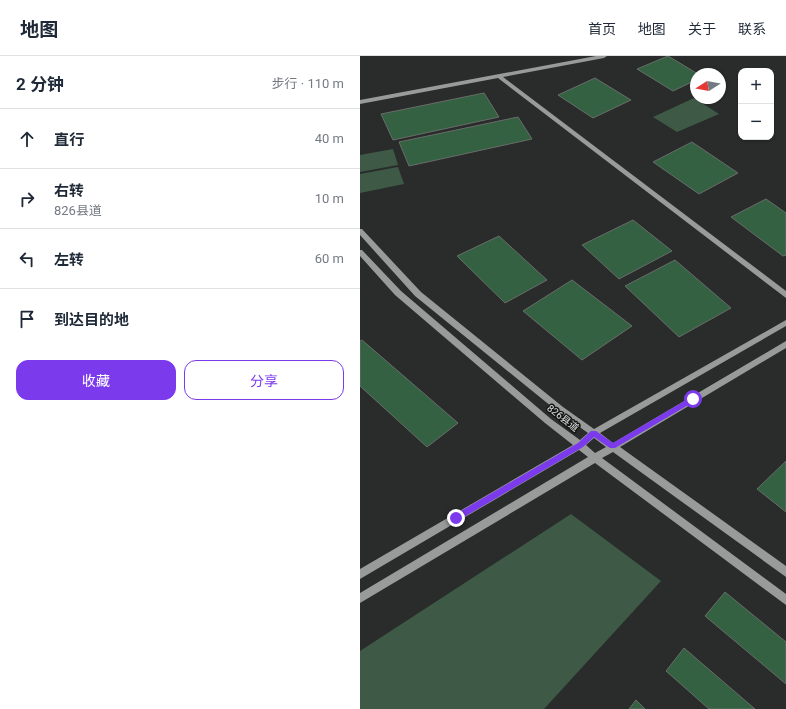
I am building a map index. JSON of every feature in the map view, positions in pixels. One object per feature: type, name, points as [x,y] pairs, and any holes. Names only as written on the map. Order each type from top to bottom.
[{"type":"street","points":[[360,102],[604,56]]},
{"type":"street","points":[[499,76],[786,295]]},
{"type":"street","name":"826县道","points":[[360,231],[418,294],[560,409],[786,572]]},
{"type":"street","name":"826县道","points":[[360,252],[398,293],[548,421],[595,458],[786,600]]},
{"type":"street","points":[[360,574],[580,445],[594,433],[786,323]]},
{"type":"street","points":[[360,598],[786,344]]},
{"type":"green space","points":[[690,100],[690,104],[703,104],[719,114],[677,132],[653,117]]},
{"type":"green space","points":[[393,149],[398,165],[360,172],[360,155]]},
{"type":"green space","points":[[398,167],[404,184],[360,193],[360,174]]},
{"type":"green space","points":[[571,514],[661,581],[544,709],[360,709],[360,651]]},
{"type":"building","points":[[668,56],[690,69],[690,83],[673,91],[637,69]]},
{"type":"building","points":[[595,78],[631,100],[593,118],[558,95]]},
{"type":"building","points":[[484,93],[499,117],[393,140],[381,114]]},
{"type":"building","points":[[518,117],[532,139],[409,166],[399,142]]},
{"type":"building","points":[[692,142],[738,173],[699,194],[653,162]]},
{"type":"building","points":[[766,199],[786,213],[786,255],[783,256],[731,217]]},
{"type":"building","points":[[633,220],[672,251],[619,279],[582,245]]},
{"type":"building","points":[[499,236],[547,280],[505,303],[457,256]]},
{"type":"building","points":[[675,260],[731,308],[679,337],[625,286]]},
{"type":"building","points":[[572,280],[632,326],[582,360],[523,311]]},
{"type":"building","points":[[362,340],[458,423],[427,447],[360,386],[360,341]]},
{"type":"building","points":[[786,461],[786,512],[757,489]]},
{"type":"building","points":[[725,592],[786,642],[786,684],[705,616]]},
{"type":"building","points":[[684,648],[755,709],[709,709],[666,671]]},
{"type":"building","points":[[636,700],[645,709],[629,709]]},
{"type":"route","points":[[456,518],[580,445],[594,433],[613,446],[693,399]]}]
